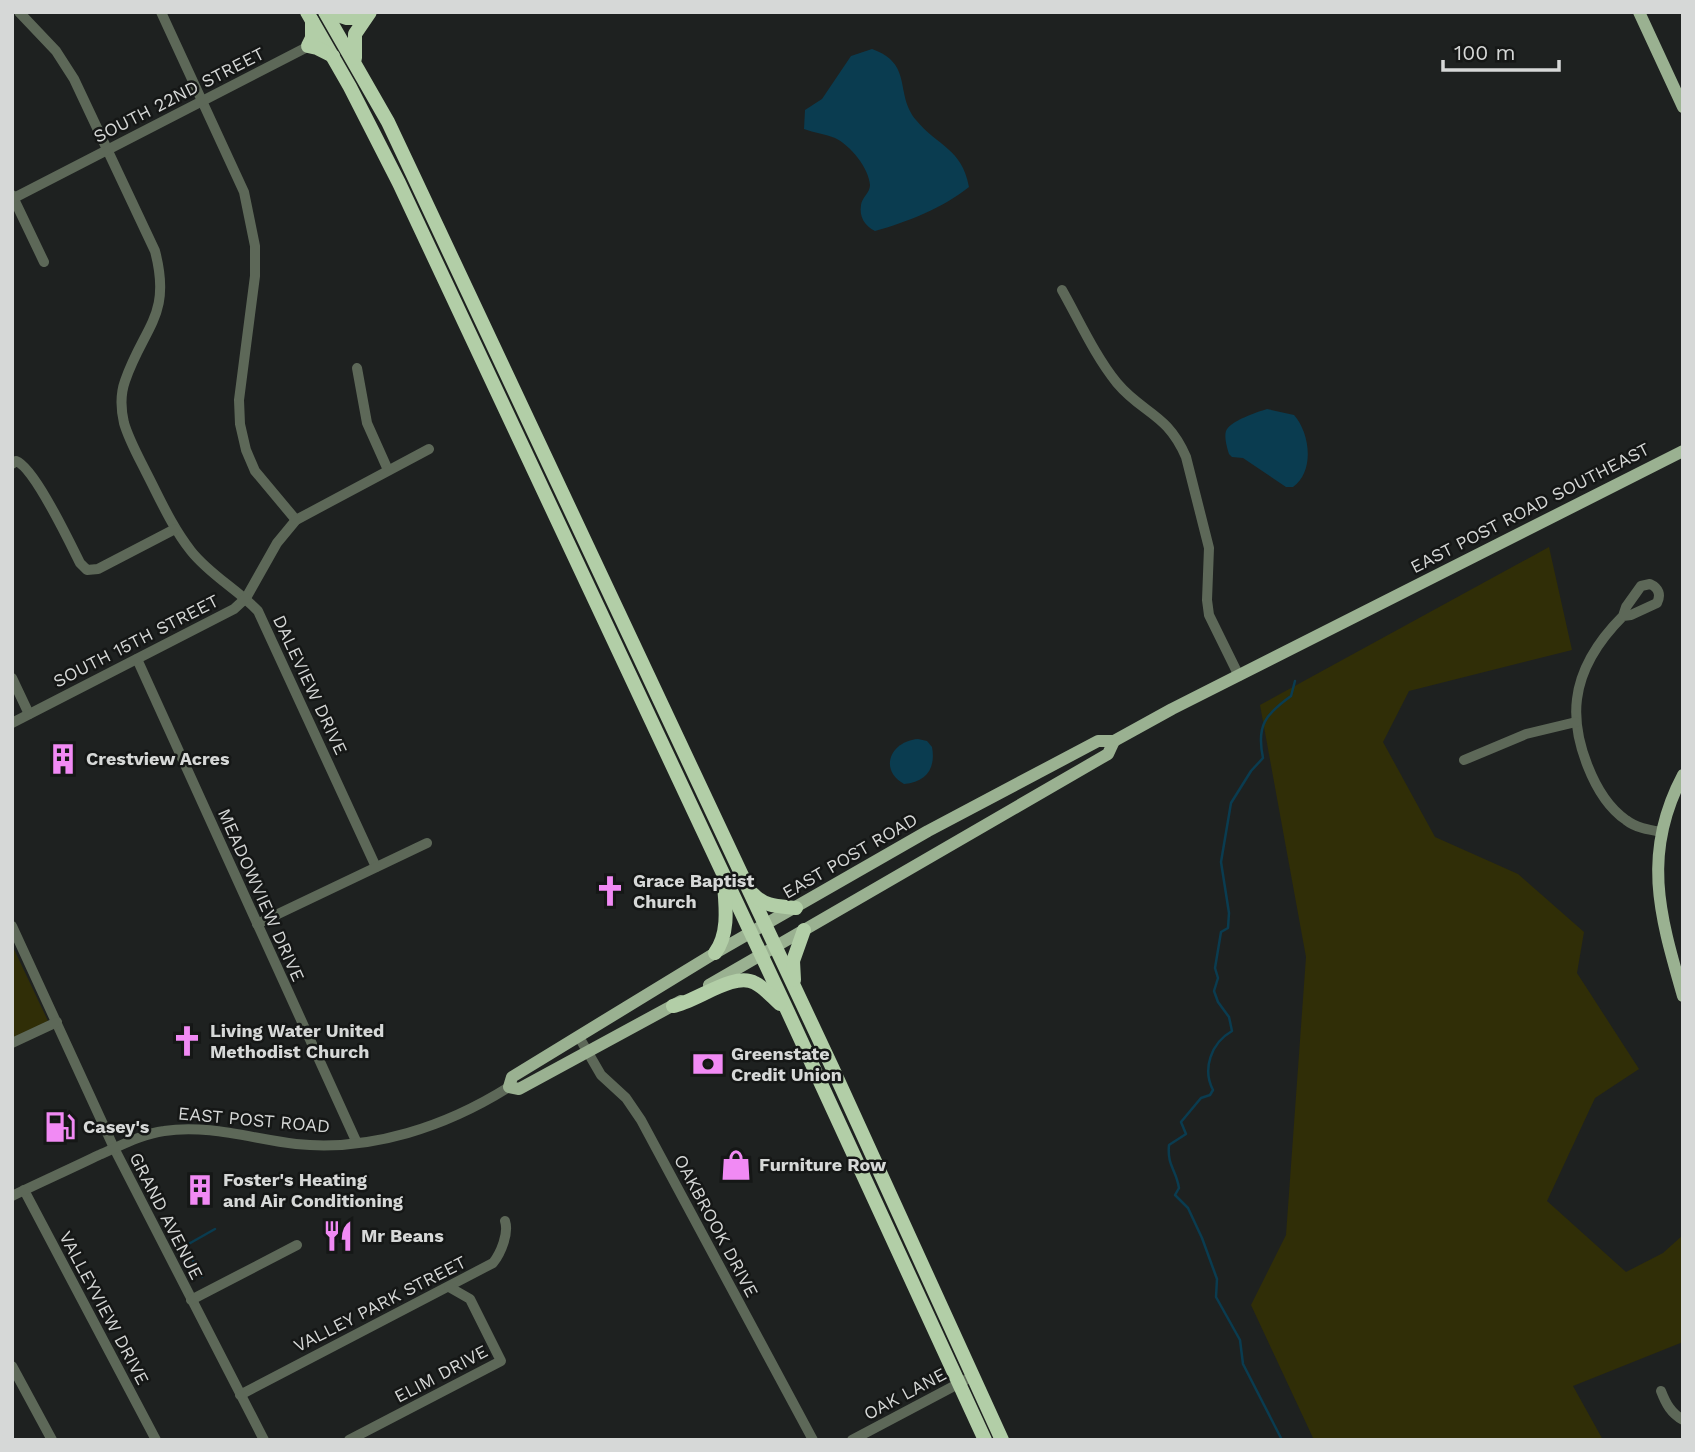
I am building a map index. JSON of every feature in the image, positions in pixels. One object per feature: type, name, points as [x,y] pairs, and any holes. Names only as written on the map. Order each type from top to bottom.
[{"type":"highway","points":[[318,14],[346,18],[365,14]]},
{"type":"highway","points":[[318,14],[337,31],[413,175],[766,925],[966,1380],[985,1440]]},
{"type":"highway","points":[[318,14],[323,38],[399,183],[750,934],[966,1380],[1002,1440]]},
{"type":"highway","points":[[318,14],[308,46],[334,57]]},
{"type":"highway","points":[[357,66],[353,50],[355,34],[365,14]]},
{"type":"highway","points":[[715,953],[722,943],[726,918],[723,876]]},
{"type":"highway","points":[[749,890],[767,905],[796,908]]},
{"type":"highway","points":[[795,988],[793,961],[803,930]]},
{"type":"highway","points":[[673,1006],[685,1004],[740,980],[753,981],[789,1012]]},
{"type":"main road","points":[[1639,12],[1683,107]]},
{"type":"main road","name":"EAST POST ROAD SOUTHEAST","points":[[1393,597],[1683,451]]},
{"type":"main road","name":"EAST POST ROAD","points":[[1114,741],[1108,754],[761,956],[519,1089],[509,1087],[512,1077],[715,953],[928,831],[1098,741],[1114,741],[1393,597]]},
{"type":"main road","points":[[1683,775],[1671,801],[1662,832],[1657,874],[1658,899],[1665,933],[1683,996]]},
{"type":"street","name":"DALEVIEW DRIVE","points":[[19,12],[66,66],[155,251],[161,287],[156,317],[125,380],[122,393],[123,421],[128,434],[175,528],[205,566],[218,579],[246,598],[258,611],[376,867]]},
{"type":"street","points":[[160,12],[244,192],[255,246],[255,276],[239,400],[240,424],[246,450],[255,471],[296,520]]},
{"type":"street","name":"SOUTH 22ND STREET","points":[[13,197],[203,101],[365,14]]},
{"type":"street","points":[[13,197],[44,262]]},
{"type":"street","points":[[1062,290],[1119,385],[1165,422],[1180,442],[1208,541],[1209,615],[1239,676]]},
{"type":"street","points":[[357,368],[367,423],[388,470]]},
{"type":"street","name":"SOUTH 15TH STREET","points":[[12,723],[234,609],[246,598],[277,543],[296,520],[429,449]]},
{"type":"street","points":[[12,464],[16,461],[22,464],[43,494],[80,563],[87,570],[98,569],[175,528]]},
{"type":"street","points":[[1623,616],[1592,653],[1577,699],[1576,722],[1585,760],[1609,805],[1627,821],[1647,830],[1662,832]]},
{"type":"street","name":"MEADOWVIEW DRIVE","points":[[137,659],[357,1143]]},
{"type":"street","points":[[12,678],[29,714]]},
{"type":"street","points":[[1464,760],[1525,734],[1576,722]]},
{"type":"street","points":[[257,924],[427,844]]},
{"type":"street","name":"GRAND AVENUE","points":[[12,926],[114,1148],[264,1440]]},
{"type":"street","points":[[12,1044],[57,1022]]},
{"type":"street","name":"OAKBROOK DRIVE","points":[[579,1037],[607,1082],[626,1098],[641,1120],[813,1440]]},
{"type":"street","name":"EAST POST ROAD","points":[[12,1196],[114,1148],[162,1131],[186,1129],[299,1144],[357,1143],[394,1137],[433,1125],[471,1109],[509,1087]]},
{"type":"street","name":"VALLEYVIEW DRIVE","points":[[24,1190],[156,1440]]},
{"type":"street","name":"VALLEY PARK STREET","points":[[240,1395],[494,1263],[508,1228],[505,1221]]},
{"type":"street","points":[[191,1300],[297,1245]]},
{"type":"street","name":"ELIM DRIVE","points":[[349,1440],[501,1361],[470,1299],[449,1287]]},
{"type":"street","points":[[12,1366],[52,1440]]},
{"type":"street","name":"OAK LANE","points":[[852,1440],[966,1380]]},
{"type":"street","points":[[1661,1391],[1665,1404],[1673,1414],[1683,1420]]},
{"type":"shaded area","points":[[1549,547],[1572,650],[1409,691],[1383,742],[1435,837],[1518,874],[1584,932],[1577,973],[1639,1069],[1595,1098],[1547,1201],[1626,1272],[1663,1253],[1683,1235],[1683,1342],[1573,1386],[1603,1440],[1314,1440],[1251,1305],[1286,1235],[1306,957],[1260,705]]},
{"type":"shaded area","points":[[12,945],[48,1021],[12,1038]]},
{"type":"water","points":[[872,49],[894,63],[902,80],[906,100],[916,120],[955,156],[966,174],[969,187],[924,214],[875,231],[868,227],[861,213],[862,202],[870,185],[858,158],[835,138],[804,129],[805,110],[822,99],[851,56]]},
{"type":"water","points":[[1267,409],[1294,415],[1307,441],[1305,472],[1293,487],[1286,487],[1243,458],[1229,454],[1225,436],[1228,427],[1244,417]]},
{"type":"water","points":[[918,739],[927,741],[932,747],[931,768],[924,777],[904,784],[891,771],[891,757],[901,745]]},
{"type":"waterway","points":[[1282,1440],[1243,1364],[1240,1340],[1216,1297],[1217,1279],[1202,1238],[1188,1208],[1175,1195],[1179,1188],[1170,1163],[1169,1145],[1186,1134],[1181,1122],[1201,1098],[1210,1095],[1213,1090],[1208,1074],[1210,1057],[1219,1042],[1232,1031],[1229,1017],[1214,991],[1218,978],[1215,968],[1221,932],[1228,928],[1229,913],[1221,862],[1231,803],[1251,771],[1263,758],[1261,737],[1265,721],[1291,696],[1295,681]]},
{"type":"waterway","points":[[202,1277],[185,1246],[215,1229]]},
{"type":"place","name":"Crestview Acres","points":[[63,759]]},
{"type":"place","name":"Grace Baptist Church","points":[[610,891]]},
{"type":"place","name":"Living Water United Methodist Church","points":[[187,1041]]},
{"type":"place","name":"Greenstate Credit Union","points":[[708,1064]]},
{"type":"place","name":"Casey's","points":[[60,1127]]},
{"type":"place","name":"Furniture Row","points":[[736,1165]]},
{"type":"place","name":"Foster's Heating and Air Conditioning","points":[[200,1190]]},
{"type":"place","name":"Mr Beans","points":[[338,1236]]}]
